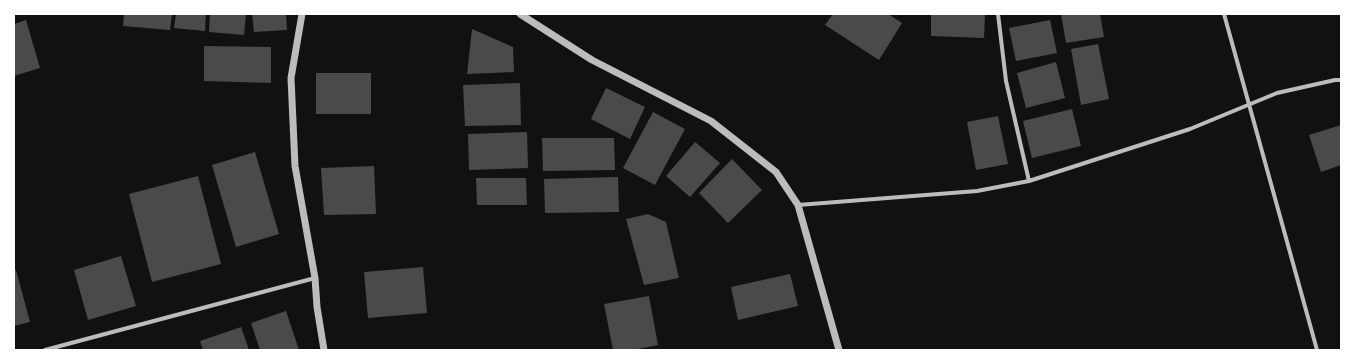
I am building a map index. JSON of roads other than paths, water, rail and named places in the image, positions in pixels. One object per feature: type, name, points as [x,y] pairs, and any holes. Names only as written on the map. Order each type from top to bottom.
[{"type":"street","points":[[302,14],[291,78],[294,166],[315,278],[317,307],[324,350]]},
{"type":"street","points":[[520,14],[592,60],[711,121],[776,172],[798,205],[839,350]]},
{"type":"street","points":[[998,14],[1006,81],[1029,181]]},
{"type":"street","points":[[1224,14],[1317,350]]},
{"type":"street","points":[[798,205],[977,191],[1029,181],[1190,129],[1278,92],[1341,80]]},
{"type":"street","points":[[45,350],[315,278]]}]
